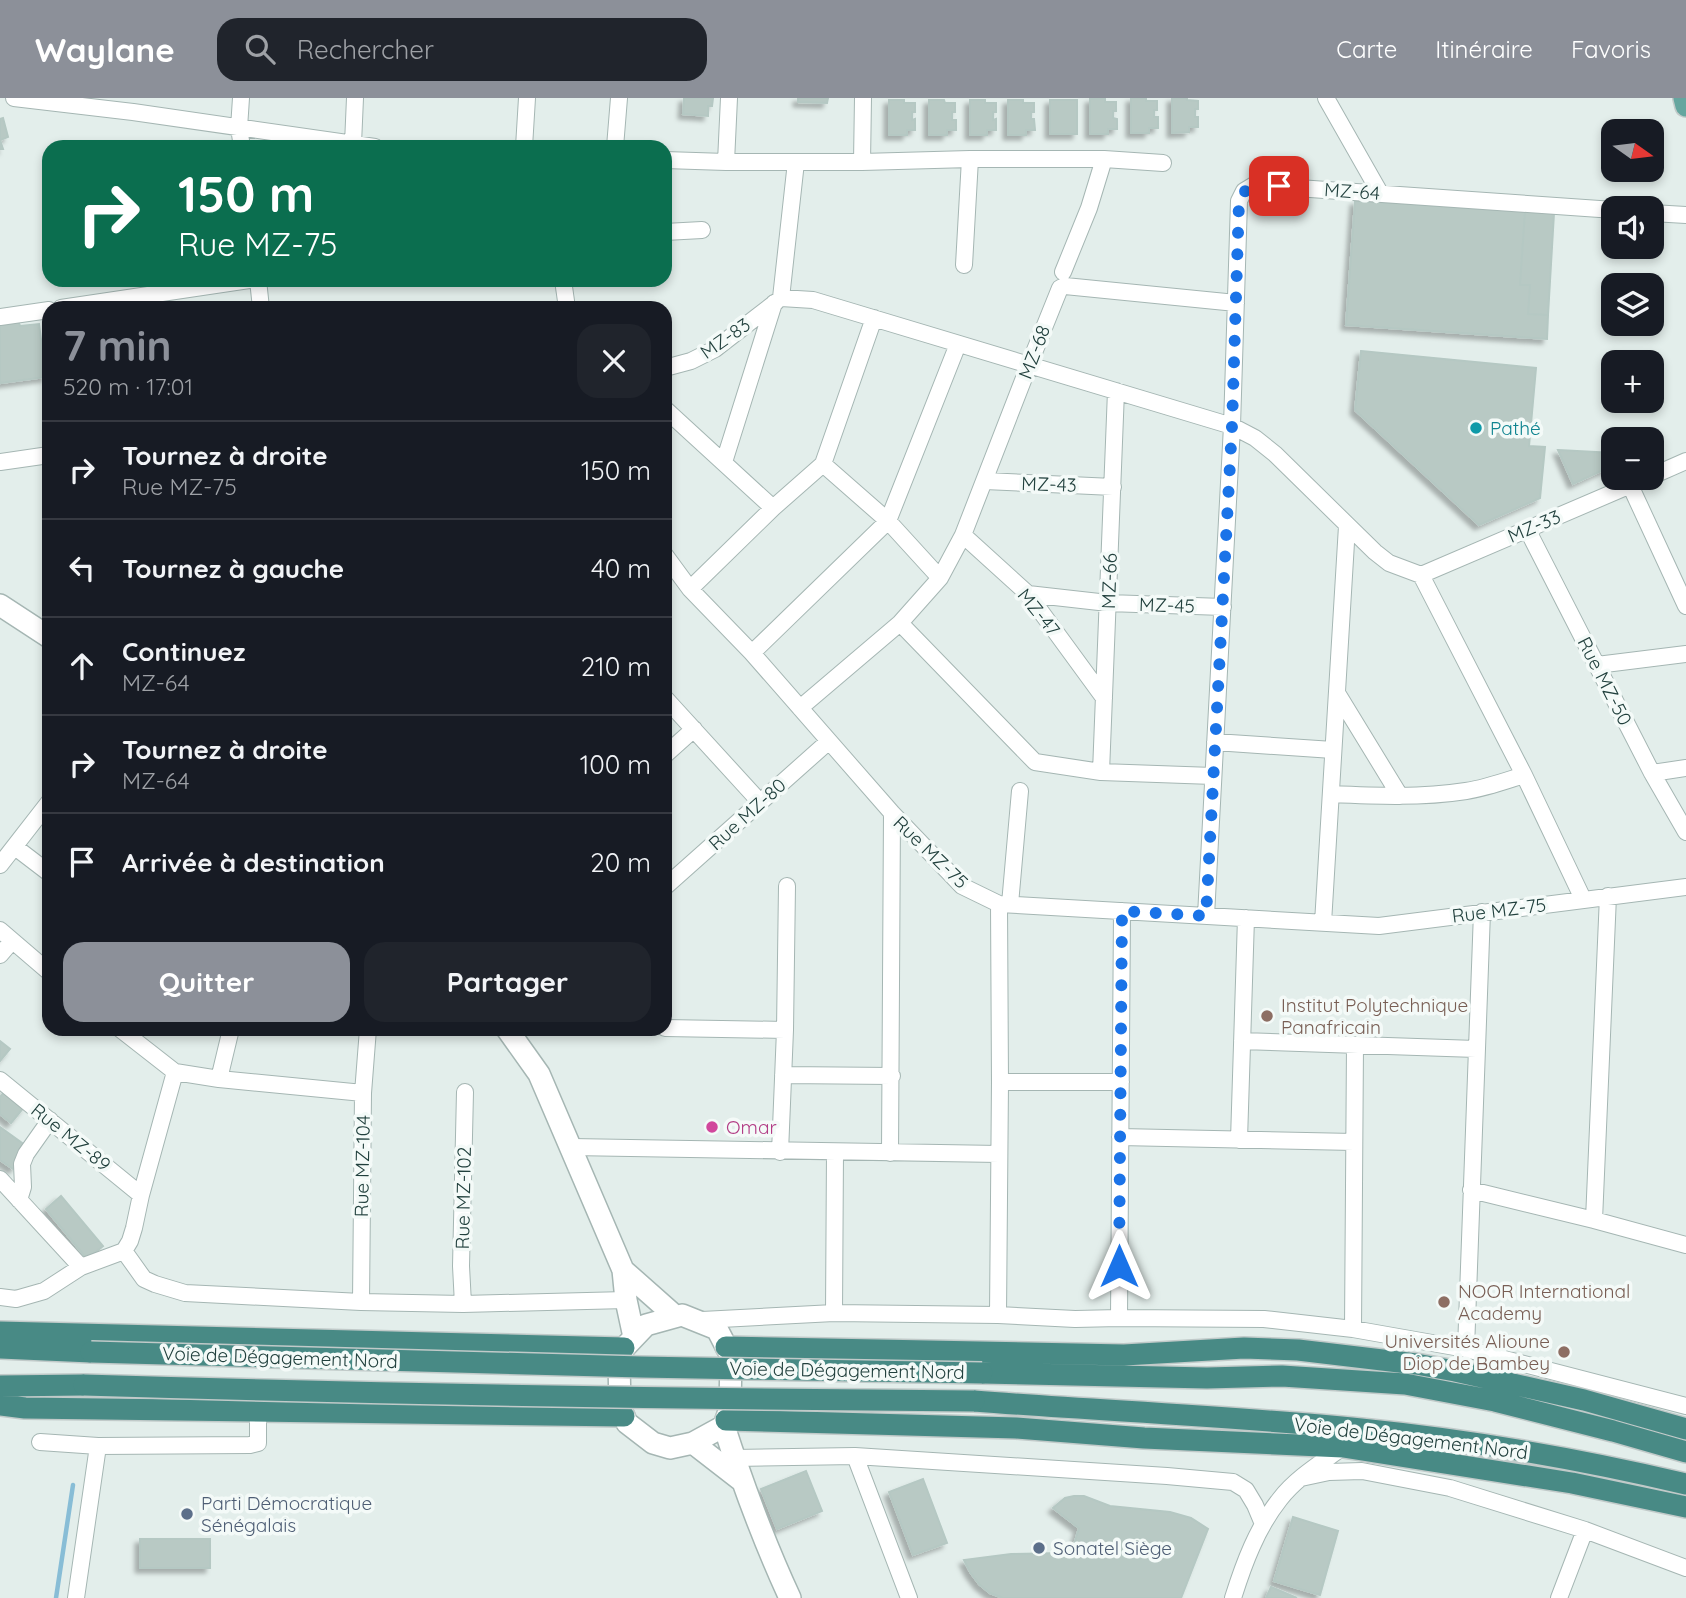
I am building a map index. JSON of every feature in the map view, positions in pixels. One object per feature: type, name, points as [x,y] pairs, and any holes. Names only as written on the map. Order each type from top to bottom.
[{"type":"highway","points":[[0,1332],[629,1342]]},
{"type":"highway","name":"Voie de Dégagement Nord","points":[[0,1348],[641,1367],[1207,1378],[1282,1376],[1362,1380],[1405,1384],[1495,1401],[1686,1451]]},
{"type":"highway","points":[[726,1348],[1111,1355],[1244,1348],[1298,1350],[1455,1371],[1584,1400],[1686,1429]]},
{"type":"highway","points":[[1165,1354],[1282,1376]]},
{"type":"highway","name":"Voie de Dégagement Nord","points":[[0,1386],[84,1385],[695,1399],[974,1401],[1361,1429],[1601,1465],[1686,1484]]},
{"type":"highway","points":[[0,1405],[25,1408],[624,1416]]},
{"type":"highway","points":[[1087,1434],[1211,1417]]},
{"type":"highway","points":[[725,1423],[1016,1428],[1157,1439],[1342,1447],[1572,1483],[1686,1507]]},
{"type":"main road","points":[[1684,98],[1686,106]]},
{"type":"street","points":[[15,98],[133,105],[239,128],[324,140]]},
{"type":"street","points":[[241,98],[241,140]]},
{"type":"street","points":[[353,140],[355,98]]},
{"type":"street","points":[[524,140],[527,98]]},
{"type":"street","points":[[616,140],[619,98]]},
{"type":"street","points":[[726,162],[729,98]]},
{"type":"street","points":[[862,162],[863,98]]},
{"type":"street","points":[[1326,98],[1380,193]]},
{"type":"street","points":[[964,265],[970,159]]},
{"type":"street","points":[[672,160],[862,162],[1104,159],[1163,163]]},
{"type":"street","points":[[1063,272],[1089,208],[1104,159]]},
{"type":"street","points":[[724,462],[777,301],[796,162]]},
{"type":"street","name":"MZ-64","points":[[1206,916],[1232,426],[1239,201],[1244,191],[1254,185],[1601,209]]},
{"type":"street","points":[[1664,214],[1686,215]]},
{"type":"street","points":[[672,232],[702,230]]},
{"type":"street","name":"MZ-68","points":[[800,708],[900,622],[940,578],[963,536],[1057,292],[1065,286],[1236,303]]},
{"type":"street","points":[[108,301],[202,287]]},
{"type":"street","points":[[777,301],[813,300],[1232,426],[1255,438],[1275,454],[1375,552],[1389,563],[1421,575],[1524,775],[1583,899]]},
{"type":"street","name":"MZ-83","points":[[672,366],[691,361],[715,349],[777,301]]},
{"type":"street","points":[[0,317],[42,311]]},
{"type":"street","points":[[690,589],[773,508],[823,464],[874,318]]},
{"type":"street","points":[[752,653],[888,521],[958,344]]},
{"type":"street","name":"MZ-66","points":[[1101,772],[1116,391]]},
{"type":"street","points":[[672,415],[773,508]]},
{"type":"street","points":[[0,462],[42,456]]},
{"type":"street","points":[[1664,471],[1686,461]]},
{"type":"street","points":[[823,464],[888,521],[940,578]]},
{"type":"street","name":"MZ-43","points":[[985,481],[1113,487]]},
{"type":"street","name":"MZ-33","points":[[1421,575],[1618,490]]},
{"type":"street","points":[[1632,490],[1686,606]]},
{"type":"street","points":[[1323,923],[1347,526]]},
{"type":"street","name":"Rue MZ-50","points":[[1527,529],[1652,773],[1686,832]]},
{"type":"street","name":"MZ-47","points":[[963,536],[1028,594],[1104,698]]},
{"type":"street","name":"Rue MZ-75","points":[[672,565],[690,589],[752,653],[892,813],[962,886],[1004,904],[1379,926],[1686,887]]},
{"type":"street","name":"MZ-45","points":[[1028,594],[1108,603],[1223,607]]},
{"type":"street","points":[[0,605],[42,632]]},
{"type":"street","points":[[900,622],[1035,762],[1101,772],[1213,776]]},
{"type":"street","points":[[1597,665],[1686,654]]},
{"type":"street","points":[[1337,693],[1400,796]]},
{"type":"street","points":[[672,705],[760,802]]},
{"type":"street","points":[[672,749],[694,729]]},
{"type":"street","name":"Rue MZ-80","points":[[672,881],[828,741]]},
{"type":"street","points":[[1215,742],[1333,750]]},
{"type":"street","points":[[1652,773],[1686,768]]},
{"type":"street","points":[[1331,794],[1400,796],[1467,791],[1524,775]]},
{"type":"street","points":[[998,1315],[1004,904],[1020,791]]},
{"type":"street","points":[[0,865],[42,811]]},
{"type":"street","points":[[890,1153],[892,813]]},
{"type":"street","points":[[15,847],[42,868]]},
{"type":"street","points":[[780,1152],[787,886]]},
{"type":"street","points":[[1594,1220],[1608,896]]},
{"type":"street","points":[[1119,1318],[1122,911]]},
{"type":"street","points":[[1466,1349],[1482,912]]},
{"type":"street","points":[[1239,1140],[1246,918]]},
{"type":"street","points":[[0,955],[6,936],[42,966]]},
{"type":"street","points":[[672,1028],[785,1030]]},
{"type":"street","points":[[129,1036],[175,1072],[363,1093]]},
{"type":"street","points":[[219,1079],[229,1036]]},
{"type":"street","name":"Rue MZ-104","points":[[361,1303],[363,1093],[367,1036]]},
{"type":"street","points":[[512,1036],[539,1074],[623,1270],[629,1342]]},
{"type":"street","points":[[1242,1041],[1476,1049]]},
{"type":"street","points":[[1353,1329],[1355,1045]]},
{"type":"street","points":[[0,1297],[16,1299],[44,1291],[80,1267],[124,1251],[130,1241],[175,1072]]},
{"type":"street","points":[[783,1075],[892,1076]]},
{"type":"street","name":"Rue MZ-89","points":[[0,1080],[141,1195]]},
{"type":"street","points":[[1000,1082],[1121,1082]]},
{"type":"street","name":"Rue MZ-102","points":[[463,1304],[461,1266],[465,1092]]},
{"type":"street","points":[[19,1200],[23,1186],[22,1164],[50,1120]]},
{"type":"street","points":[[1121,1137],[1354,1142]]},
{"type":"street","points":[[571,1147],[999,1154]]},
{"type":"street","points":[[834,1313],[835,1152]]},
{"type":"street","points":[[0,1179],[80,1267]]},
{"type":"street","points":[[1471,1190],[1686,1245]]},
{"type":"street","points":[[124,1251],[144,1279],[185,1293],[361,1303],[463,1304],[626,1300]]},
{"type":"street","points":[[623,1270],[686,1319],[717,1329],[730,1356],[730,1408],[725,1423],[734,1458],[790,1598]]},
{"type":"street","points":[[725,1423],[693,1443],[670,1448],[653,1443],[627,1423],[620,1408],[619,1362],[629,1342],[646,1325],[686,1319],[834,1313],[998,1315],[1075,1320],[1264,1319],[1353,1329],[1466,1349],[1686,1406]]},
{"type":"street","points":[[0,1418],[25,1408]]},
{"type":"street","points":[[40,1442],[98,1446],[258,1443],[258,1410]]},
{"type":"street","points":[[693,1443],[742,1481]]},
{"type":"street","points":[[76,1598],[98,1446]]},
{"type":"street","points":[[1233,1598],[1242,1569],[1263,1524],[1280,1499],[1301,1478],[1342,1447]]},
{"type":"street","points":[[734,1458],[855,1456],[1233,1482],[1246,1490],[1263,1524]]},
{"type":"street","points":[[855,1456],[909,1598]]},
{"type":"street","points":[[1301,1478],[1329,1472],[1362,1471],[1450,1488],[1585,1530],[1686,1568]]},
{"type":"street","points":[[1559,1598],[1585,1530]]},
{"type":"building","points":[[684,98],[713,98],[712,106],[708,106],[708,116],[683,114]]},
{"type":"building","points":[[798,98],[828,98],[827,103],[798,102]]},
{"type":"building","points":[[1105,98],[1105,102],[1116,102],[1113,118],[1117,119],[1117,129],[1108,129],[1108,134],[1090,134],[1090,99]]},
{"type":"building","points":[[1131,98],[1157,101],[1154,117],[1158,117],[1158,128],[1149,128],[1149,133],[1131,133]]},
{"type":"building","points":[[1172,98],[1198,101],[1195,117],[1198,117],[1198,127],[1189,127],[1189,132],[1172,133]]},
{"type":"building","points":[[889,100],[915,103],[912,120],[915,119],[915,130],[907,130],[907,135],[889,135]]},
{"type":"building","points":[[929,100],[955,103],[952,120],[956,120],[956,130],[947,130],[947,135],[929,135]]},
{"type":"building","points":[[970,100],[996,103],[993,120],[996,119],[996,130],[987,130],[987,135],[970,135]]},
{"type":"building","points":[[1008,100],[1034,103],[1031,119],[1034,119],[1035,130],[1026,130],[1026,135],[1008,135]]},
{"type":"building","points":[[1050,100],[1077,100],[1077,134],[1050,134]]},
{"type":"building","points":[[3,118],[8,137],[0,140],[0,119]]},
{"type":"building","points":[[1355,201],[1525,211],[1520,285],[1530,285],[1528,314],[1548,315],[1547,339],[1346,325]]},
{"type":"building","points":[[1525,211],[1554,213],[1548,315],[1528,314],[1530,285],[1520,285]]},
{"type":"building","points":[[18,320],[20,326],[39,324],[42,378],[0,383],[0,322]]},
{"type":"building","points":[[1361,351],[1536,368],[1529,446],[1545,447],[1540,498],[1479,525],[1355,410]]},
{"type":"building","points":[[1558,450],[1601,452],[1601,471],[1573,484]]},
{"type":"building","points":[[0,1041],[10,1049],[0,1061]]},
{"type":"building","points":[[6,1090],[25,1106],[11,1123],[0,1114],[0,1097]]},
{"type":"building","points":[[0,1127],[29,1148],[13,1169],[0,1160]]},
{"type":"building","points":[[61,1196],[103,1246],[87,1259],[46,1209]]},
{"type":"building","points":[[806,1471],[822,1511],[777,1529],[761,1489]]},
{"type":"building","points":[[923,1479],[947,1543],[913,1555],[889,1492]]},
{"type":"building","points":[[1084,1496],[1110,1506],[1170,1512],[1191,1518],[1208,1529],[1181,1598],[1003,1598],[990,1593],[979,1584],[964,1560],[1011,1554],[1066,1553],[1068,1546],[1073,1548],[1079,1528],[1053,1508],[1065,1498]]},
{"type":"building","points":[[1293,1517],[1338,1531],[1320,1595],[1274,1581]]},
{"type":"building","points":[[140,1539],[210,1539],[210,1568],[140,1568]]},
{"type":"building","points":[[1271,1587],[1297,1598],[1266,1598]]},
{"type":"waterway","points":[[56,1598],[73,1485]]},
{"type":"place","name":"Pathé","points":[[1476,428]]},
{"type":"place","name":"Institut Polytechnique Panafricain","points":[[1267,1016]]},
{"type":"place","name":"Omar","points":[[712,1127]]},
{"type":"place","name":"NOOR International Academy","points":[[1444,1302]]},
{"type":"place","name":"Universités Alioune Diop de Bambey","points":[[1564,1352]]},
{"type":"place","name":"Parti Démocratique Sénégalais","points":[[187,1514]]},
{"type":"place","name":"Sonatel Siège","points":[[1039,1548]]},
{"type":"route","points":[[1119,1266],[1122,911],[1206,916],[1232,426],[1239,201],[1244,191],[1254,185],[1279,186]]}]
